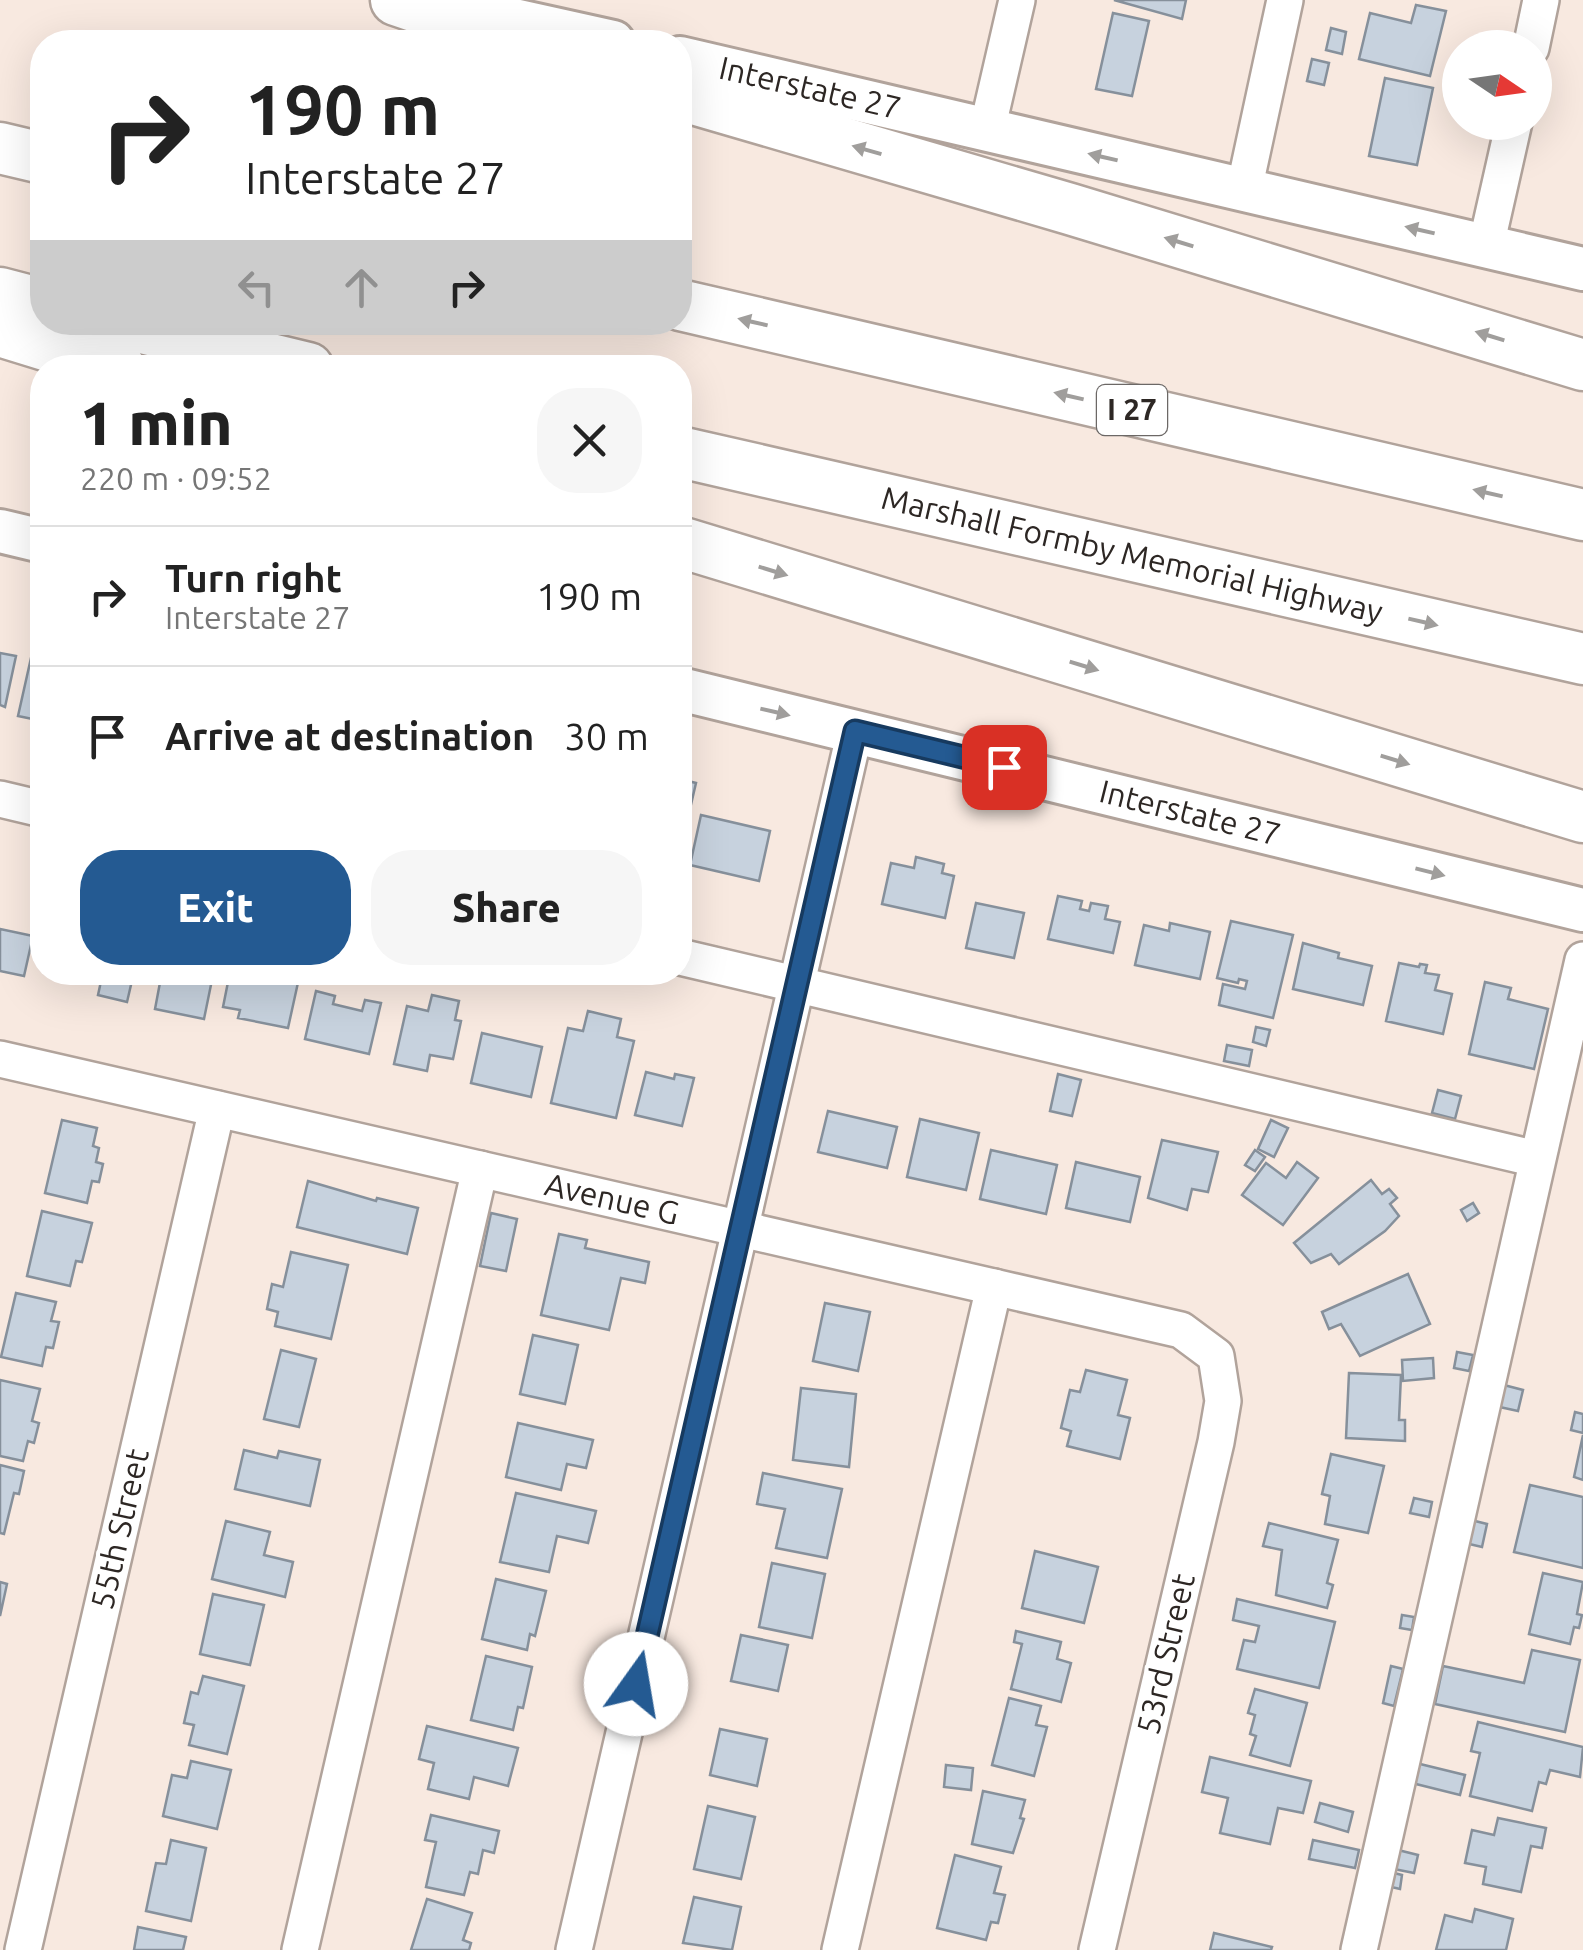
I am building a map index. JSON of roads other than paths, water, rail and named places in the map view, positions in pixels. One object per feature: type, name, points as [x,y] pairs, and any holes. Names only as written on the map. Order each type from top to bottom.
[{"type":"highway","points":[[396,0],[485,30]]},
{"type":"highway","points":[[692,98],[1089,214],[1583,365]]},
{"type":"highway","points":[[0,148],[30,155]]},
{"type":"highway","points":[[0,293],[30,301]]},
{"type":"highway","name":"I 27","points":[[692,309],[1583,515]]},
{"type":"highway","points":[[0,331],[78,355]]},
{"type":"highway","points":[[172,335],[254,355]]},
{"type":"highway","name":"Marshall Formby Memorial Highway","points":[[692,455],[1583,659]]},
{"type":"highway","points":[[692,546],[1583,818]]},
{"type":"main road","points":[[422,0],[558,30]]},
{"type":"main road","name":"Interstate 27","points":[[692,61],[1583,269]]},
{"type":"main road","points":[[0,531],[30,538]]},
{"type":"main road","name":"Interstate 27","points":[[692,692],[1583,910]]},
{"type":"street","points":[[987,130],[1017,0]]},
{"type":"street","points":[[1244,190],[1285,0]]},
{"type":"street","points":[[1535,30],[1541,0]]},
{"type":"street","points":[[1486,246],[1510,140]]},
{"type":"street","points":[[574,1950],[855,731]]},
{"type":"street","points":[[0,799],[30,806]]},
{"type":"street","points":[[692,960],[1536,1159]]},
{"type":"street","points":[[1359,1950],[1583,960]]},
{"type":"street","name":"Avenue G","points":[[0,1059],[1181,1330],[1216,1356]]},
{"type":"street","name":"55th Street","points":[[23,1950],[217,1109]]},
{"type":"street","points":[[300,1950],[480,1169]]},
{"type":"street","points":[[840,1950],[994,1287]]},
{"type":"street","name":"53rd Street","points":[[1097,1950],[1216,1442],[1223,1401],[1216,1356]]}]
